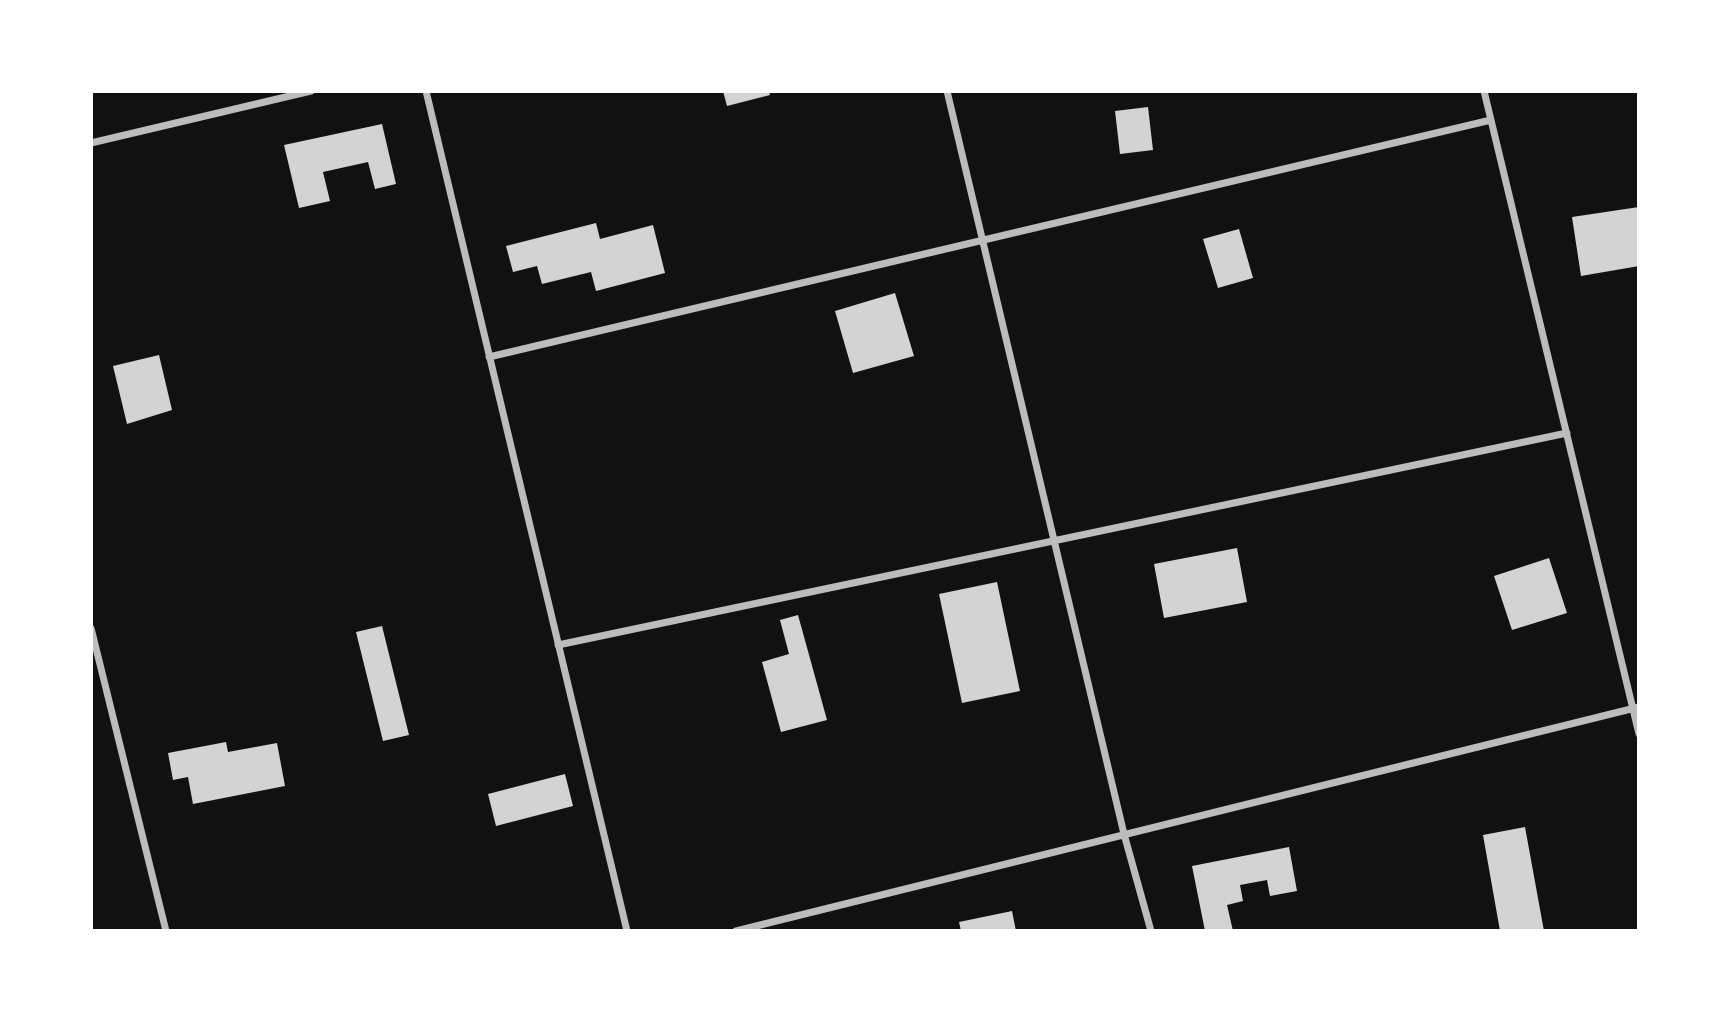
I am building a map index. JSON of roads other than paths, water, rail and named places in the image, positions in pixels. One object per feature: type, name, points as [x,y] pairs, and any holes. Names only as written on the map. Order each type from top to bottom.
[{"type":"street","points":[[91,143],[310,91]]},
{"type":"street","points":[[426,91],[627,931]]},
{"type":"street","points":[[947,91],[1124,834],[1151,931]]},
{"type":"street","points":[[1484,91],[1636,708],[1639,734]]},
{"type":"street","points":[[489,357],[1491,120]]},
{"type":"street","points":[[558,645],[1567,433]]},
{"type":"street","points":[[91,628],[166,931]]},
{"type":"street","points":[[736,931],[1636,708]]}]
